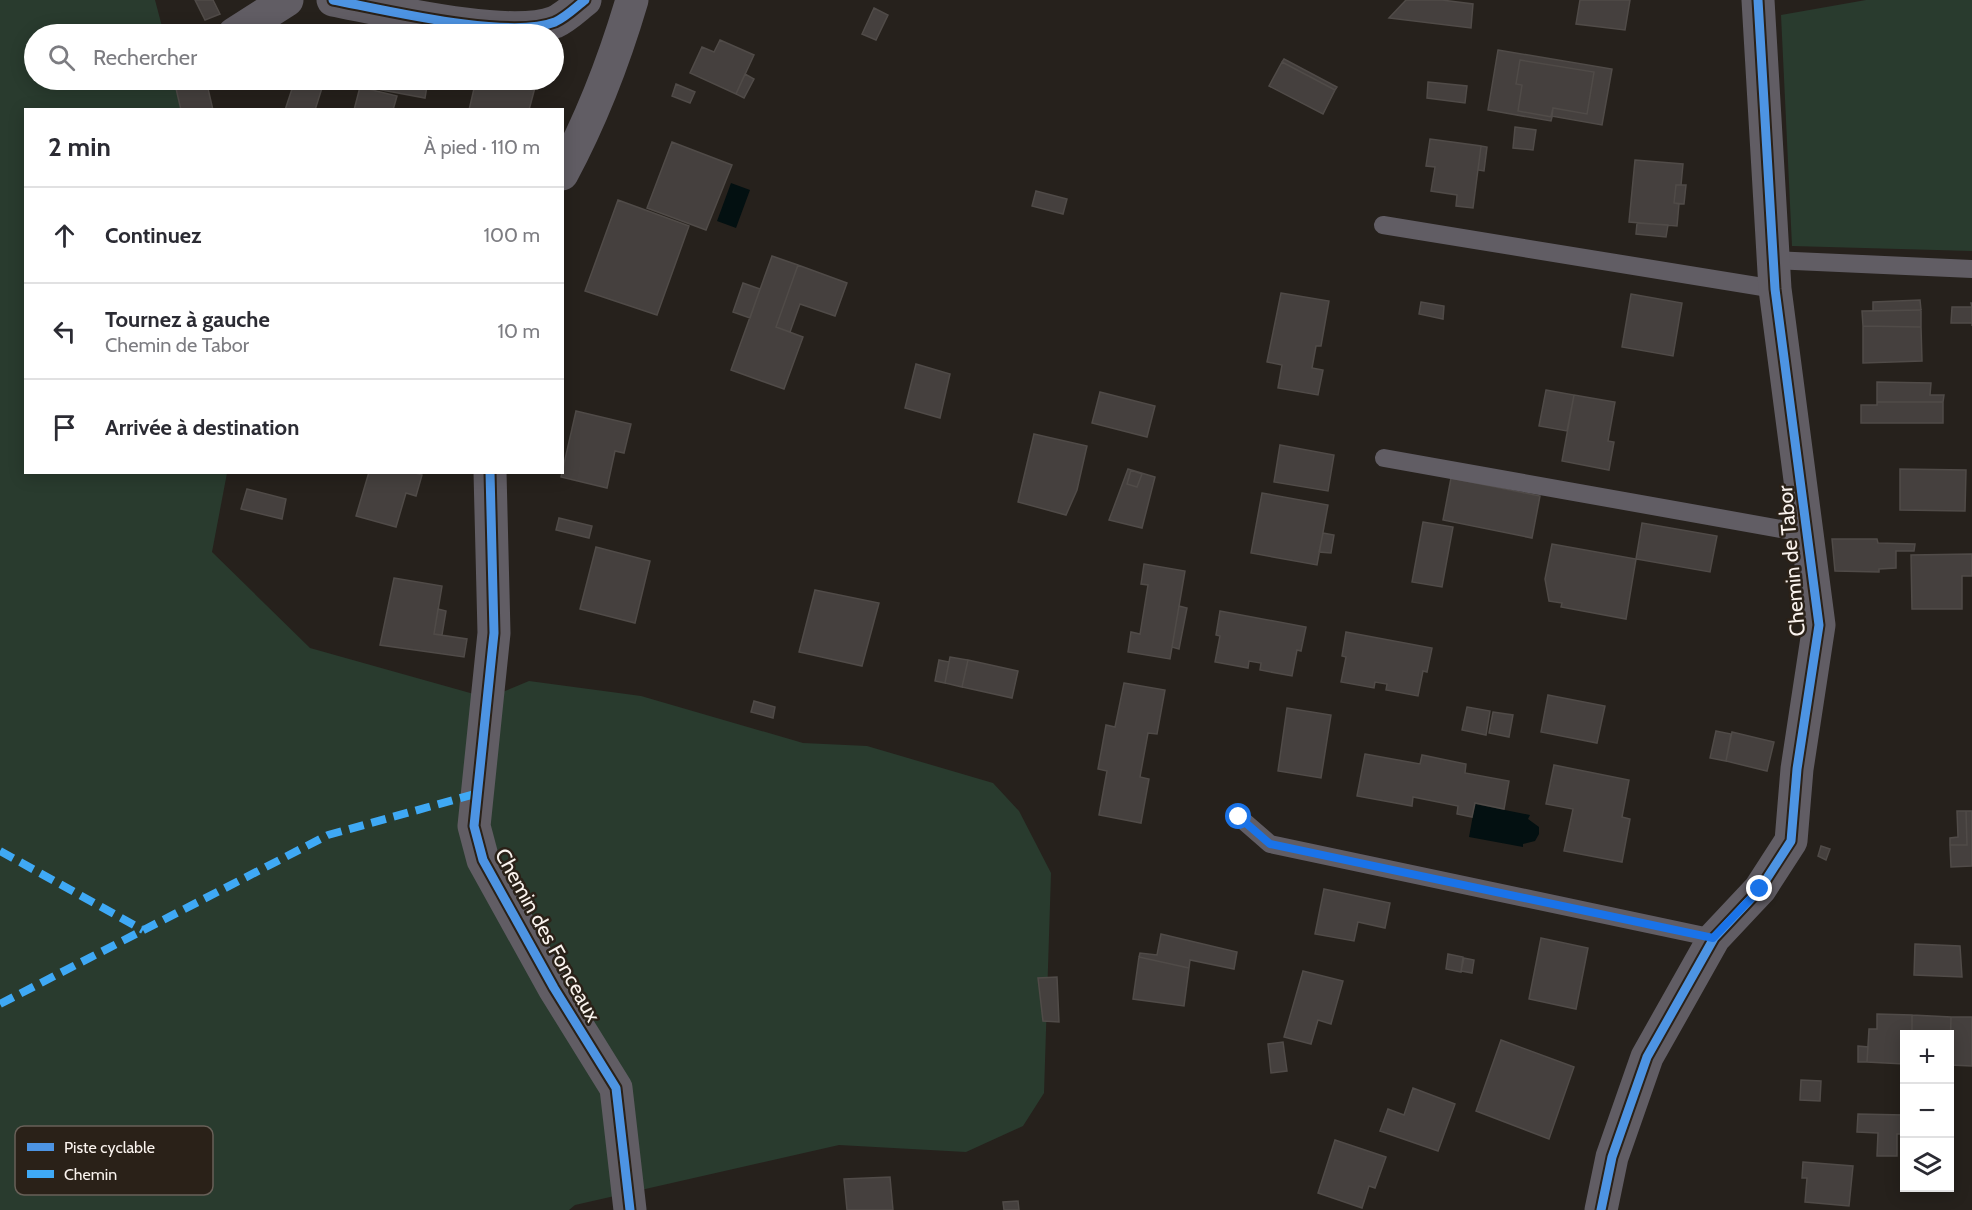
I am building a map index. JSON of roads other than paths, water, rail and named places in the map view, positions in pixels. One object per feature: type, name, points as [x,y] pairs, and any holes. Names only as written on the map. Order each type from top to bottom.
[{"type":"street","points":[[250,24],[287,0]]},
{"type":"street","points":[[333,0],[469,24]]},
{"type":"street","points":[[548,24],[557,21],[585,0]]},
{"type":"street","points":[[564,170],[587,127],[615,57],[632,0]]},
{"type":"street","name":"Chemin de Tabor","points":[[1601,1210],[1612,1157],[1647,1057],[1713,938],[1760,889],[1791,841],[1797,769],[1819,625],[1775,274],[1758,0]]},
{"type":"street","name":"Chemin des Fonceaux","points":[[490,474],[494,633],[474,826],[483,860],[554,988],[616,1088],[630,1210]]},
{"type":"lane","points":[[1383,225],[1775,274],[1972,269]]},
{"type":"lane","points":[[1384,458],[1809,534]]},
{"type":"lane","points":[[1239,817],[1270,844],[1713,938]]}]
